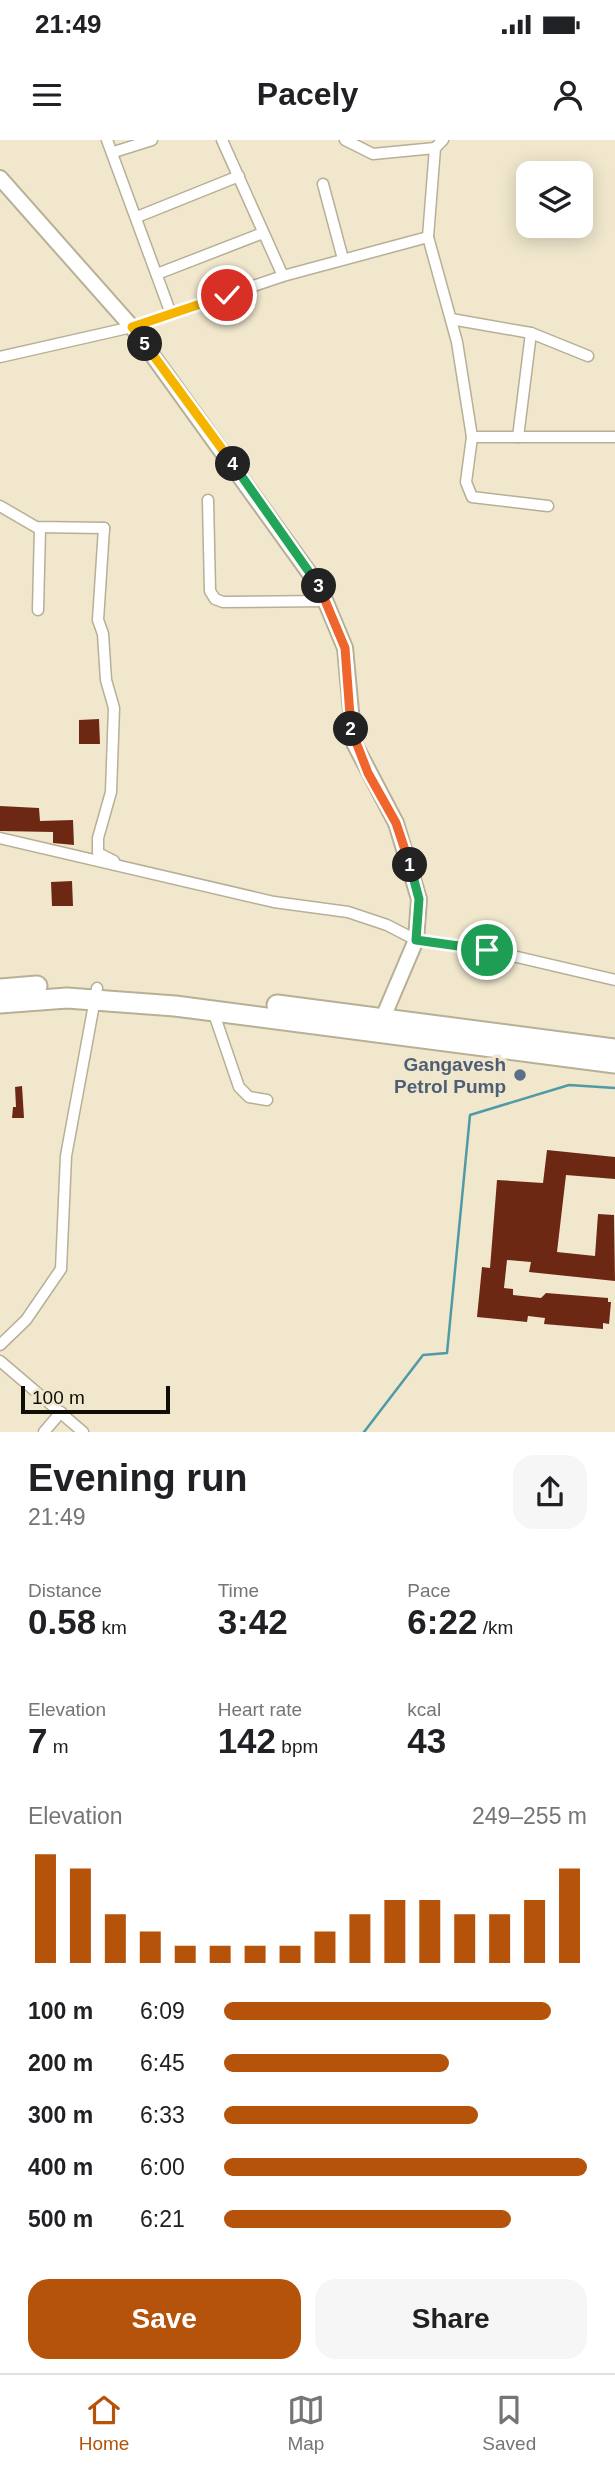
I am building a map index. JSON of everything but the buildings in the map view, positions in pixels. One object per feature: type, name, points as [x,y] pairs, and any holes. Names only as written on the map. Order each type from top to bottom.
[{"type":"highway","points":[[0,989],[54,985],[96,994],[213,1010],[380,1025],[615,1063]]},
{"type":"highway","points":[[0,1003],[96,994],[615,1049]]},
{"type":"street","points":[[107,140],[114,152],[171,314]]},
{"type":"street","points":[[114,152],[152,140]]},
{"type":"street","points":[[222,140],[283,276]]},
{"type":"street","points":[[345,140],[373,154],[396,145],[439,144],[428,237],[465,381],[472,437],[466,482],[472,497],[548,506]]},
{"type":"street","points":[[137,216],[239,176]]},
{"type":"street","points":[[0,178],[132,327],[320,587],[327,601],[345,648],[354,743],[396,823],[416,883],[419,916],[416,940],[380,1025]]},
{"type":"street","points":[[323,184],[343,259]]},
{"type":"street","points":[[157,274],[263,233]]},
{"type":"street","points":[[0,357],[132,327],[283,276],[428,237]]},
{"type":"street","points":[[451,319],[531,334],[588,356]]},
{"type":"street","points":[[518,438],[531,334]]},
{"type":"street","points":[[472,437],[615,437]]},
{"type":"street","points":[[208,500],[210,590],[215,599],[223,602],[327,601]]},
{"type":"street","points":[[0,506],[40,528],[104,530],[98,620],[103,634],[106,680],[114,708],[114,758],[109,806],[98,838],[98,853],[147,874]]},
{"type":"street","points":[[38,610],[40,528]]},
{"type":"street","points":[[0,838],[274,902],[348,912],[387,925],[416,940],[487,950],[615,980]]},
{"type":"street","points":[[0,1345],[26,1320],[61,1269],[66,1156],[96,994]]},
{"type":"street","points":[[213,1010],[239,1087],[249,1097],[267,1100]]},
{"type":"street","points":[[0,1361],[83,1432]]},
{"type":"street","points":[[44,1432],[61,1412]]},
{"type":"waterway","points":[[364,1432],[423,1355],[447,1353],[470,1115],[569,1085],[615,1088]]},
{"type":"place","name":"Gangavesh Petrol Pump","points":[[520,1075]]},
{"type":"route","points":[[227,295],[132,327],[172,379],[320,587],[327,601],[345,648],[354,743],[396,823],[416,883],[419,916],[416,940],[487,950]]}]
